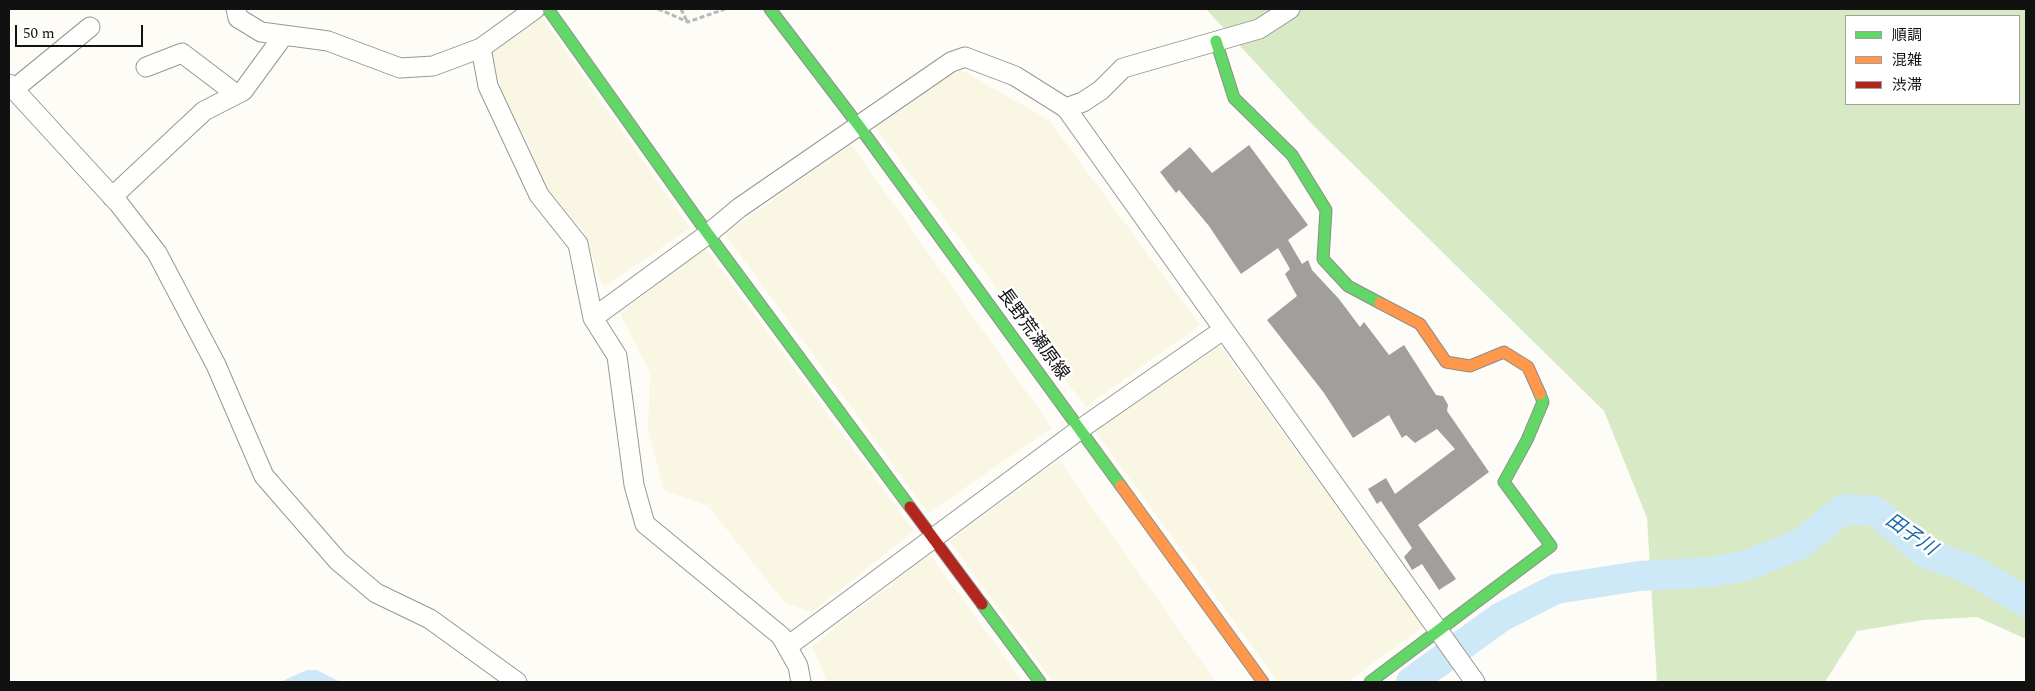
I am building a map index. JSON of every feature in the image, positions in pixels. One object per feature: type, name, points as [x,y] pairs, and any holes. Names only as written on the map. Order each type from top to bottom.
[{"type":"street","points":[[236,9],[238,18],[261,32],[328,41],[400,68],[433,66],[481,48],[535,9]]},
{"type":"street","points":[[548,9],[708,234],[1040,682]]},
{"type":"street","name":"長野荒瀬原線","points":[[770,9],[859,126],[1263,682]]},
{"type":"street","points":[[1066,108],[1083,102],[1101,90],[1124,68],[1259,28],[1290,9]]},
{"type":"street","points":[[90,27],[11,87],[112,197],[157,253],[216,365],[264,476],[338,561],[376,593],[430,619],[517,682]]},
{"type":"street","points":[[112,197],[204,111],[243,91],[284,35]]},
{"type":"street","points":[[1216,42],[1234,98],[1292,155],[1326,210],[1323,259],[1348,286],[1420,324],[1446,362],[1470,366],[1504,352],[1528,366],[1543,402],[1527,440],[1504,482],[1551,546],[1442,636],[1370,682]]},
{"type":"street","points":[[481,48],[488,86],[539,195],[578,244],[592,318],[617,356],[634,485],[645,524],[781,636],[798,666],[801,682]]},
{"type":"street","points":[[146,67],[182,53],[236,94]]},
{"type":"street","points":[[592,318],[708,234],[739,208],[951,62],[965,57],[1016,76],[1066,108],[1222,330],[1475,682]]},
{"type":"street","points":[[788,646],[935,539],[1079,430],[1222,330]]},
{"type":"path","points":[[658,9],[688,22],[725,9]]},
{"type":"path","points":[[680,9],[688,22]]},
{"type":"shaded area","points":[[542,17],[690,228],[603,287],[584,232],[543,184],[528,143],[504,98],[491,52]]},
{"type":"shaded area","points":[[958,68],[1049,120],[1200,325],[1086,407],[875,127]]},
{"type":"shaded area","points":[[851,144],[1052,428],[928,513],[725,234]]},
{"type":"shaded area","points":[[704,246],[914,531],[812,612],[784,602],[708,506],[664,490],[648,431],[650,373],[620,314]]},
{"type":"shaded area","points":[[1220,346],[1424,626],[1347,682],[1278,682],[1095,431]]},
{"type":"shaded area","points":[[1059,460],[1216,682],[1053,682],[949,541]]},
{"type":"shaded area","points":[[930,554],[1023,682],[827,682],[812,646]]},
{"type":"green space","points":[[1206,9],[2026,9],[2026,639],[1977,617],[1924,620],[1857,631],[1825,682],[1657,682],[1647,518],[1604,411],[1311,123]]},
{"type":"water","points":[[307,670],[317,670],[340,682],[280,682]]},
{"type":"building","points":[[1249,145],[1308,225],[1288,240],[1302,264],[1308,260],[1312,270],[1339,299],[1360,327],[1364,322],[1389,355],[1404,345],[1436,395],[1443,396],[1448,405],[1447,411],[1489,472],[1418,525],[1456,579],[1439,590],[1422,564],[1412,570],[1404,557],[1412,548],[1381,501],[1377,504],[1368,489],[1386,478],[1395,494],[1455,449],[1437,429],[1415,443],[1406,435],[1402,438],[1389,415],[1353,438],[1324,393],[1267,320],[1297,296],[1285,274],[1290,269],[1278,248],[1241,274],[1209,226],[1179,190],[1176,193],[1160,172],[1190,147],[1212,173]]},
{"type":"waterway","name":"田子川","points":[[1411,682],[1501,617],[1556,589],[1639,576],[1711,572],[1745,566],[1801,544],[1843,509],[1875,511],[1926,553],[1970,569],[2026,602]]},
{"type":"traffic: fast","points":[[548,9],[708,234],[910,507]]},
{"type":"traffic: fast","points":[[770,9],[859,126],[1121,486]]},
{"type":"traffic: fast","points":[[1216,41],[1234,98],[1292,155],[1326,210],[1323,259],[1348,286],[1380,303]]},
{"type":"traffic: fast","points":[[1370,682],[1551,546],[1504,482],[1527,440],[1543,402],[1540,394]]},
{"type":"traffic: fast","points":[[982,604],[1040,682]]},
{"type":"traffic: slow","points":[[1380,303],[1420,324],[1446,362],[1470,366],[1504,352],[1528,367],[1540,394]]},
{"type":"traffic: slow","points":[[1121,486],[1263,682]]},
{"type":"traffic: jam","points":[[910,507],[982,604]]}]
